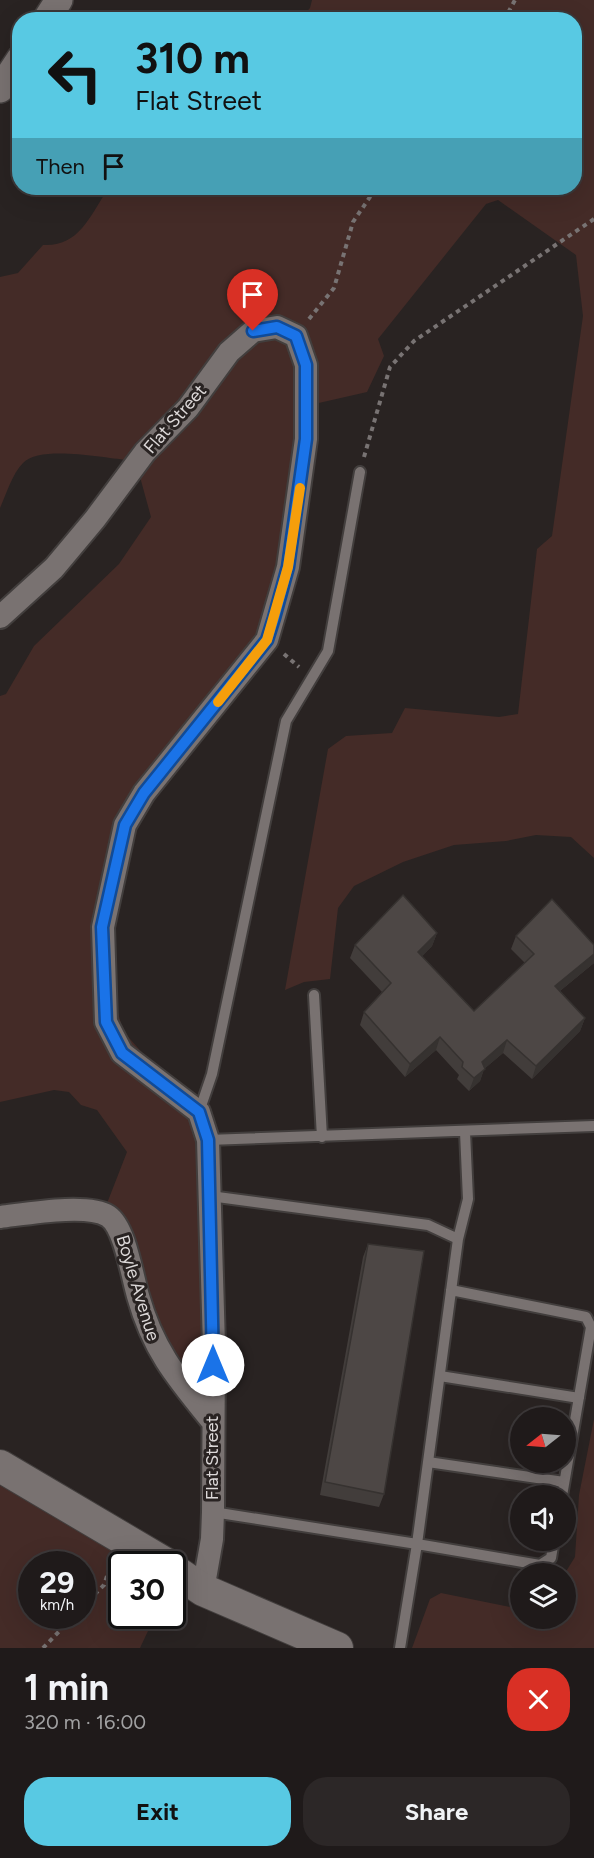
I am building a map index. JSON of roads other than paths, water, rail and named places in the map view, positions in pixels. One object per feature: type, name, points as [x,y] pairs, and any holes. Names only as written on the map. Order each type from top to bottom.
[{"type":"main road","points":[[0,1466],[145,1551]]},
{"type":"main road","points":[[186,1578],[203,1590],[337,1648]]},
{"type":"street","points":[[0,88],[12,71]]},
{"type":"street","name":"Flat Street","points":[[0,616],[54,568],[162,432],[189,408],[229,352],[253,331],[277,327],[296,336],[306,365],[306,439],[288,567],[267,640],[144,793],[125,825],[102,927],[106,1022],[122,1053],[199,1112],[208,1140],[214,1346],[213,1512],[212,1539],[203,1590]]},
{"type":"street","name":"Boyle Avenue","points":[[0,1217],[89,1210],[107,1215],[118,1224],[138,1298],[155,1346],[172,1373],[212,1421]]},
{"type":"lane","points":[[199,1112],[212,1074],[286,721],[328,651],[360,472]]},
{"type":"lane","points":[[314,995],[322,1137]]},
{"type":"lane","points":[[208,1140],[594,1126]]},
{"type":"lane","points":[[400,1648],[417,1544],[458,1239],[468,1198],[465,1132]]},
{"type":"lane","points":[[210,1196],[428,1225],[458,1239]]},
{"type":"lane","points":[[451,1290],[586,1317],[591,1327],[564,1485]]},
{"type":"lane","points":[[440,1376],[579,1398]]},
{"type":"lane","points":[[428,1462],[564,1482]]},
{"type":"lane","points":[[213,1512],[540,1565],[551,1558],[552,1551]]}]
